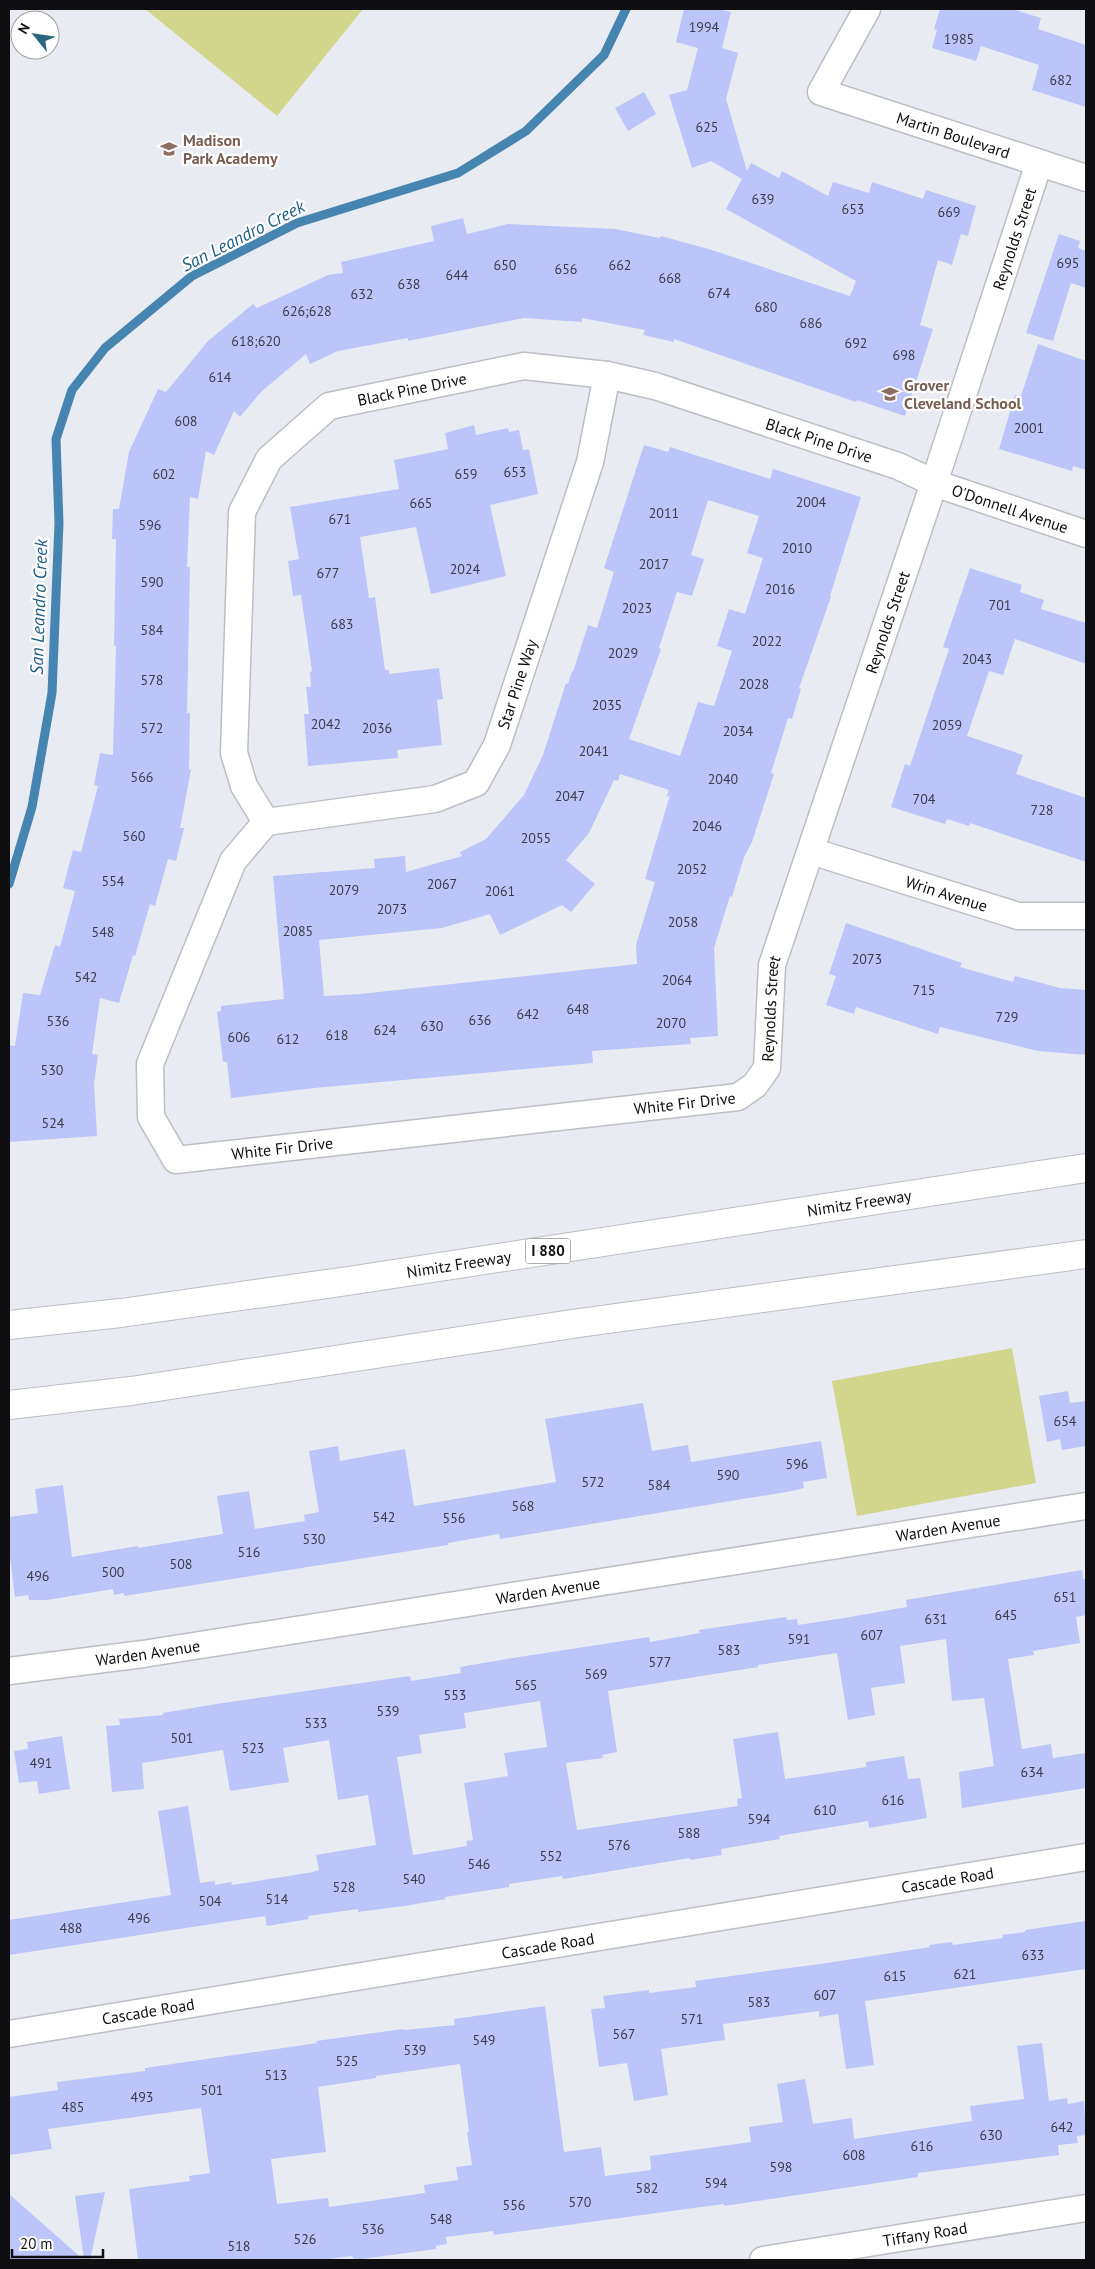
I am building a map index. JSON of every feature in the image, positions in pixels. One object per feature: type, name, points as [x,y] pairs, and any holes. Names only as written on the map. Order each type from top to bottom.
[{"type":"highway","name":"Nimitz Freeway","points":[[9,1325],[121,1313],[348,1282],[1086,1168]]},
{"type":"highway","points":[[9,1405],[131,1391],[579,1323],[1086,1254]]},
{"type":"street","name":"Martin Boulevard","points":[[867,9],[820,92],[1086,178]]},
{"type":"street","name":"Reynolds Street","points":[[755,1085],[767,1068],[772,965],[1039,163]]},
{"type":"street","name":"Black Pine Drive","points":[[266,822],[244,786],[234,753],[242,512],[268,459],[329,406],[524,366],[607,375],[655,386],[898,466],[934,483]]},
{"type":"street","name":"Star Pine Way","points":[[266,822],[435,799],[476,782],[498,745],[587,471],[607,375]]},
{"type":"street","name":"O'Donnell Avenue","points":[[934,483],[1086,534]]},
{"type":"street","name":"White Fir Drive","points":[[266,822],[233,861],[150,1064],[151,1117],[176,1160],[738,1097],[755,1085]]},
{"type":"street","name":"Wrin Avenue","points":[[811,851],[1018,916],[1086,916]]},
{"type":"street","name":"Warden Avenue","points":[[9,1671],[143,1654],[1086,1506]]},
{"type":"street","name":"Cascade Road","points":[[9,2034],[1086,1857]]},
{"type":"street","name":"Tiffany Road","points":[[763,2260],[1086,2208]]},
{"type":"green space","points":[[145,9],[363,9],[277,116]]},
{"type":"green space","points":[[1012,1348],[1036,1483],[857,1516],[832,1381]]},
{"type":"building","points":[[684,9],[719,9],[731,12],[722,48],[738,53],[726,99],[747,171],[751,163],[779,178],[782,171],[828,196],[833,182],[869,193],[872,182],[923,199],[926,190],[976,206],[968,236],[961,234],[952,265],[938,260],[920,325],[933,329],[905,416],[857,400],[856,402],[674,339],[674,342],[643,335],[645,330],[582,318],[582,322],[524,318],[408,341],[408,338],[338,351],[310,364],[306,354],[261,392],[240,417],[234,411],[214,455],[206,451],[198,499],[190,497],[187,567],[190,567],[187,713],[190,713],[189,769],[191,770],[180,828],[184,828],[176,861],[168,859],[155,906],[150,904],[119,1003],[100,998],[92,1054],[98,1055],[94,1084],[97,1136],[9,1142],[9,1045],[15,1046],[23,993],[40,995],[55,945],[60,947],[75,891],[63,888],[73,850],[81,852],[98,786],[94,785],[100,753],[113,755],[116,539],[112,539],[113,509],[119,509],[129,452],[158,389],[166,392],[208,341],[253,304],[257,308],[328,275],[343,273],[341,262],[434,241],[431,226],[463,218],[467,234],[508,224],[615,229],[660,238],[661,236],[712,250],[850,296],[856,281],[726,209],[742,179],[711,161],[692,168],[669,95],[687,90],[698,48],[676,42]]},
{"type":"building","points":[[940,9],[1012,9],[1041,18],[1038,29],[1086,45],[1086,107],[1032,90],[1039,65],[981,46],[976,61],[932,48],[937,30],[934,29]]},
{"type":"building","points":[[644,92],[656,114],[628,131],[615,108]]},
{"type":"building","points":[[1059,234],[1080,241],[1078,248],[1086,251],[1086,288],[1071,283],[1053,341],[1026,333]]},
{"type":"building","points":[[1038,344],[1086,361],[1086,470],[1073,466],[1072,471],[999,449],[1015,395],[1021,396]]},
{"type":"building","points":[[474,425],[476,435],[508,428],[509,432],[519,430],[523,450],[529,449],[538,494],[490,505],[506,576],[431,594],[416,527],[360,537],[369,598],[375,597],[385,670],[389,670],[389,674],[439,668],[443,699],[437,700],[442,745],[397,750],[398,758],[308,766],[304,714],[309,714],[306,687],[311,687],[310,672],[312,671],[301,595],[293,596],[288,561],[299,559],[290,507],[399,489],[394,460],[448,449],[445,433]]},
{"type":"building","points":[[644,445],[668,452],[670,447],[770,479],[773,469],[861,497],[831,597],[799,688],[801,689],[792,719],[788,718],[771,773],[774,774],[752,842],[744,857],[732,897],[730,896],[714,948],[718,1036],[690,1038],[691,1044],[592,1051],[593,1063],[314,1088],[231,1098],[227,1062],[223,1062],[217,1012],[221,1011],[221,1006],[284,999],[273,876],[375,868],[374,859],[405,856],[406,872],[462,856],[460,852],[486,839],[524,795],[543,755],[566,683],[568,684],[573,672],[588,625],[597,628],[614,572],[604,568]],"holes":[[[708,500],[759,516],[747,553],[763,558],[745,614],[729,609],[717,646],[732,651],[714,706],[698,702],[680,756],[629,739],[661,649],[659,648],[677,592],[692,596],[704,559],[691,555]],[[620,774],[669,790],[666,798],[670,795],[645,879],[655,882],[636,945],[637,964],[360,994],[324,996],[319,940],[442,928],[490,914],[500,935],[562,905],[571,912],[595,884],[566,860],[589,833],[614,780],[618,781]]]},
{"type":"building","points":[[970,568],[1022,585],[1020,592],[1044,600],[1041,609],[1086,623],[1086,664],[1015,639],[1003,675],[989,671],[967,736],[1023,755],[1016,774],[1086,798],[1086,862],[970,823],[969,826],[947,819],[945,824],[891,807],[905,764],[910,766],[949,649],[943,647]]},
{"type":"building","points":[[846,923],[962,963],[960,967],[1013,982],[1015,976],[1060,988],[1086,990],[1086,1055],[1038,1051],[940,1027],[938,1034],[856,1007],[854,1014],[826,1005],[836,976],[829,974]]},
{"type":"building","points":[[1068,1391],[1070,1403],[1086,1401],[1086,1446],[1062,1450],[1060,1439],[1047,1442],[1039,1396]]},
{"type":"building","points":[[643,1403],[652,1451],[688,1445],[691,1462],[821,1441],[827,1478],[803,1482],[804,1488],[792,1491],[500,1539],[499,1534],[448,1543],[448,1545],[124,1596],[124,1593],[114,1595],[113,1589],[47,1600],[29,1600],[28,1595],[15,1597],[9,1549],[9,1517],[38,1513],[35,1489],[63,1485],[72,1557],[138,1546],[138,1548],[223,1534],[217,1496],[249,1491],[255,1529],[305,1521],[304,1515],[319,1512],[309,1451],[338,1446],[340,1461],[405,1449],[414,1506],[556,1482],[545,1419]]},
{"type":"building","points":[[1082,1570],[1083,1579],[1086,1579],[1086,1615],[1076,1617],[1080,1643],[1033,1651],[1034,1655],[1008,1659],[1022,1749],[1051,1744],[1053,1758],[1086,1753],[1086,1788],[962,1808],[959,1772],[994,1766],[984,1698],[952,1701],[946,1639],[900,1646],[905,1683],[871,1688],[875,1715],[848,1720],[837,1653],[758,1665],[758,1667],[608,1691],[617,1752],[602,1755],[603,1758],[566,1763],[577,1830],[738,1806],[737,1799],[742,1798],[733,1739],[778,1732],[785,1779],[866,1767],[866,1762],[904,1756],[908,1779],[920,1778],[927,1818],[869,1828],[868,1821],[779,1836],[780,1839],[721,1849],[722,1855],[690,1860],[690,1858],[563,1879],[562,1876],[509,1884],[509,1887],[445,1897],[446,1899],[404,1906],[358,1912],[358,1909],[308,1916],[309,1919],[267,1926],[265,1916],[9,1955],[9,1920],[171,1895],[158,1811],[188,1806],[200,1883],[215,1881],[215,1885],[231,1882],[232,1885],[313,1872],[319,1870],[316,1855],[376,1845],[368,1795],[338,1800],[329,1740],[283,1748],[289,1782],[230,1791],[223,1750],[142,1763],[144,1789],[112,1792],[106,1726],[120,1725],[119,1719],[163,1715],[163,1713],[216,1704],[410,1676],[411,1681],[461,1673],[460,1667],[649,1637],[650,1642],[700,1633],[699,1630],[786,1617],[787,1620],[797,1619],[798,1625],[907,1607],[906,1600]],"holes":[[[540,1701],[547,1747],[504,1753],[508,1776],[464,1783],[473,1840],[466,1841],[467,1846],[413,1855],[397,1757],[422,1753],[419,1735],[466,1728],[464,1713]]]},
{"type":"building","points":[[62,1736],[70,1789],[39,1794],[37,1781],[19,1783],[14,1751],[28,1749],[27,1742]]},
{"type":"building","points":[[1086,1921],[1086,1969],[865,2001],[874,2065],[846,2069],[838,2014],[819,2017],[819,2011],[723,2024],[725,2040],[661,2049],[668,2095],[634,2101],[627,2063],[599,2067],[591,2009],[605,2008],[603,1996],[649,1990],[649,1993],[696,1987],[695,1981],[827,1963],[930,1947],[929,1945],[952,1942],[953,1945],[1003,1938],[1002,1935],[1025,1932],[1025,1930]]},
{"type":"building","points":[[545,2006],[564,2152],[601,2147],[605,2176],[651,2170],[650,2156],[751,2142],[749,2127],[783,2122],[777,2084],[805,2079],[813,2124],[852,2118],[854,2139],[972,2121],[970,2106],[1024,2099],[1017,2046],[1042,2043],[1049,2101],[1067,2098],[1068,2104],[1084,2101],[1086,2135],[1077,2136],[1078,2143],[1058,2145],[1059,2155],[918,2173],[918,2177],[724,2206],[724,2204],[494,2235],[493,2231],[446,2237],[447,2244],[436,2246],[436,2249],[354,2260],[352,2256],[320,2260],[138,2260],[129,2189],[190,2181],[189,2176],[210,2173],[201,2108],[48,2129],[52,2149],[9,2155],[9,2097],[58,2090],[57,2082],[145,2071],[145,2068],[317,2043],[316,2041],[403,2029],[455,2025],[454,2019]],"holes":[[[460,2064],[469,2132],[467,2132],[472,2165],[456,2167],[458,2180],[424,2185],[425,2193],[329,2207],[328,2198],[277,2204],[271,2159],[326,2152],[318,2087],[376,2078],[376,2076]]]},
{"type":"building","points":[[105,2192],[90,2260],[84,2260],[75,2196]]},
{"type":"building","points":[[9,2194],[84,2260],[9,2260]]},
{"type":"waterway","name":"San Leandro Creek","points":[[9,884],[32,807],[52,693],[59,523],[56,439],[72,390],[105,348],[192,276],[297,223],[458,173],[526,131],[604,55],[626,9]]},
{"type":"place","name":"Madison Park Academy","points":[[169,149]]},
{"type":"place","name":"Grover Cleveland School","points":[[890,394]]}]
